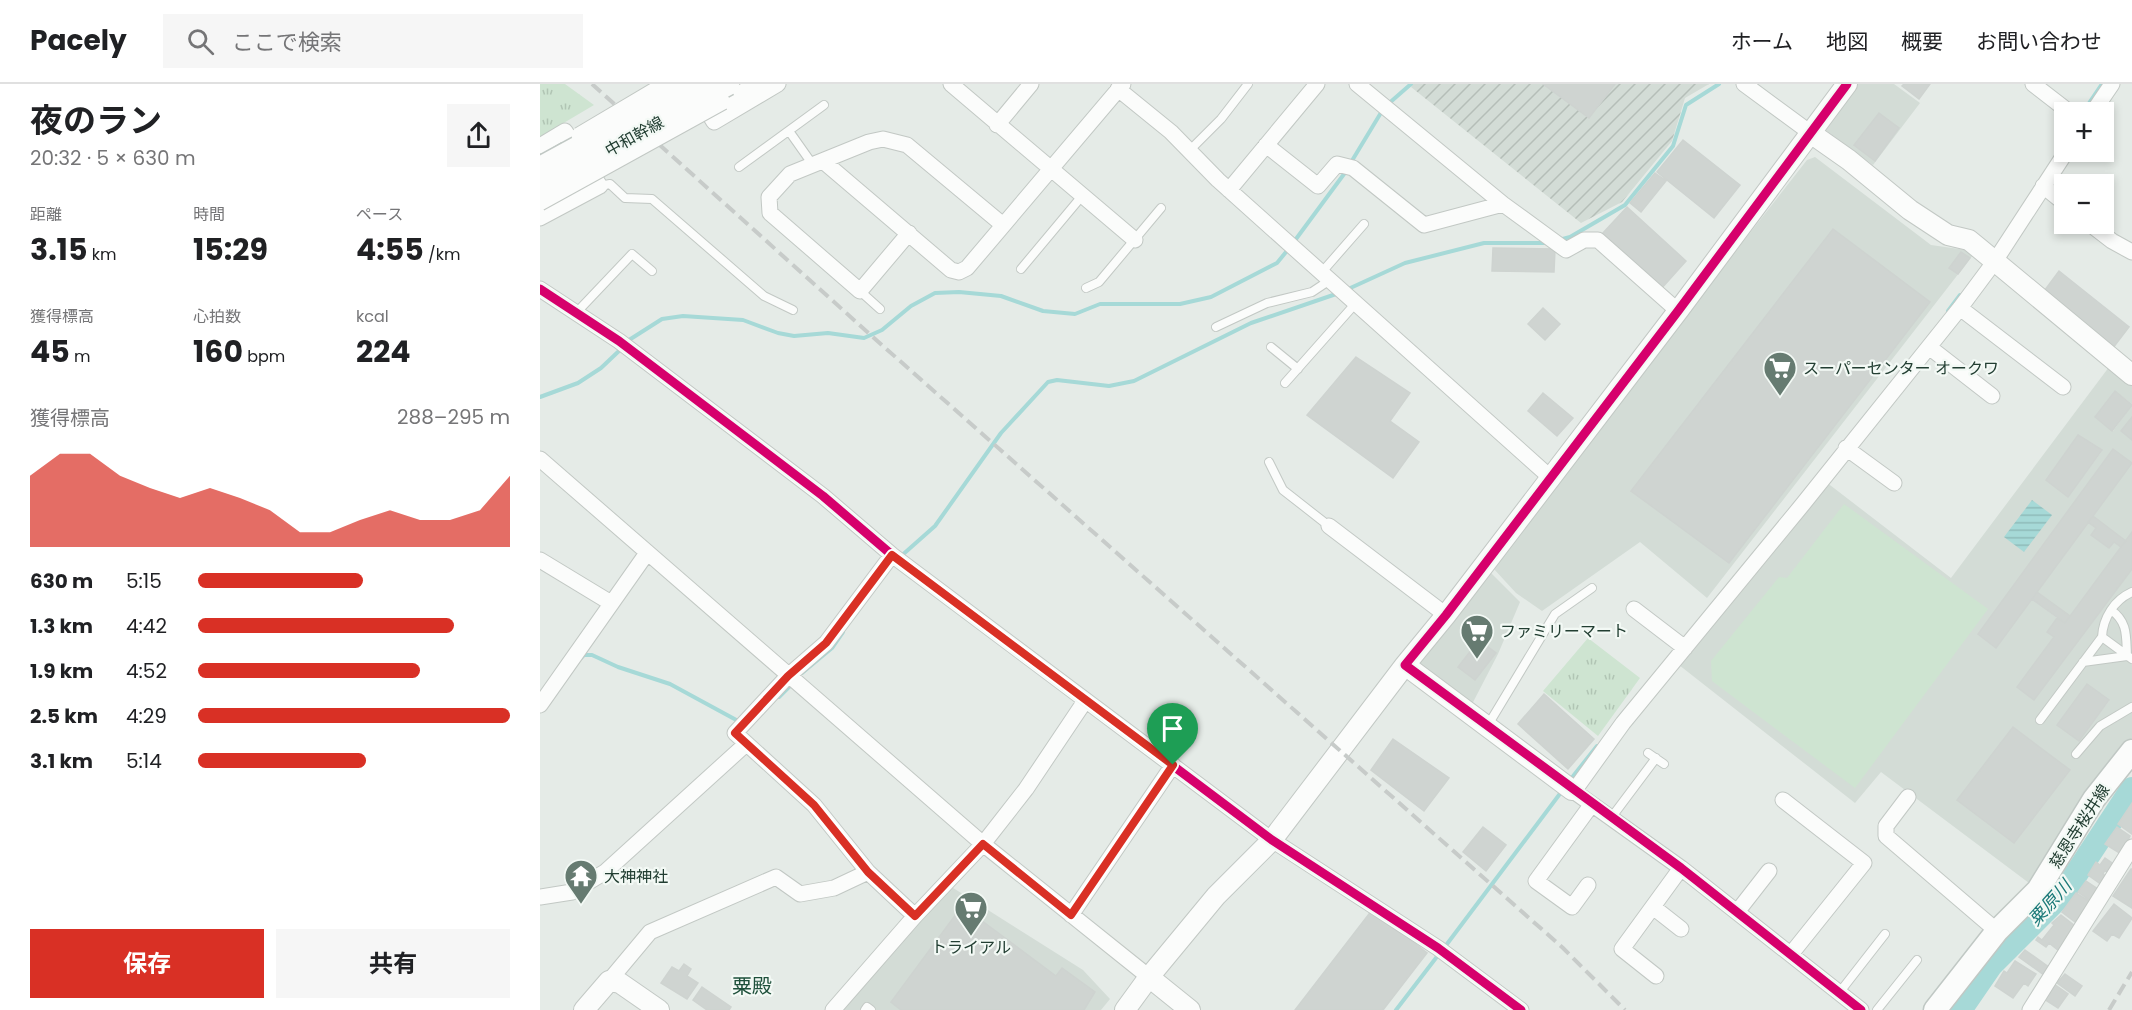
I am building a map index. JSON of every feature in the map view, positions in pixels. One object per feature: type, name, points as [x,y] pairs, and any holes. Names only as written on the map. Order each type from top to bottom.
[{"type":"main road","name":"中和幹線","points":[[540,168],[692,84]]},
{"type":"main road","name":"中和幹線","points":[[540,188],[725,93]]},
{"type":"main road","name":"慈恩寺桜井線","points":[[1935,1010],[1997,931],[2038,890],[2094,799],[2132,752]]},
{"type":"street","points":[[540,158],[665,84]]},
{"type":"street","points":[[692,84],[714,122],[778,84]]},
{"type":"street","points":[[540,202],[725,93],[757,84]]},
{"type":"street","points":[[951,84],[1135,240]]},
{"type":"street","points":[[997,124],[1031,84]]},
{"type":"street","points":[[1229,190],[1317,84]]},
{"type":"street","points":[[1356,84],[1503,204],[1566,250],[1584,240],[1598,240],[1678,311]]},
{"type":"street","points":[[1744,84],[1849,160],[1910,210],[1948,235],[1969,240],[2132,375]]},
{"type":"street","points":[[1125,1010],[1149,977],[1216,896],[1272,840],[1678,311],[1847,84]]},
{"type":"street","points":[[2033,84],[2056,102]]},
{"type":"street","points":[[2100,102],[2112,84]]},
{"type":"street","points":[[818,163],[909,233],[951,270],[959,272],[967,268],[1120,86],[1171,132],[1229,190],[1551,477]]},
{"type":"street","points":[[540,147],[566,131],[600,186],[540,218]]},
{"type":"street","points":[[909,233],[860,291],[770,213],[769,197],[790,174],[869,142],[895,140],[907,145],[1003,225]]},
{"type":"street","points":[[1266,145],[1318,186],[1337,164],[1349,166],[1424,225],[1503,204]]},
{"type":"street","points":[[1569,788],[1623,723],[1681,645],[1960,308],[1988,255],[2059,162]]},
{"type":"street","points":[[2043,186],[2054,195]]},
{"type":"street","points":[[2103,234],[2132,252]]},
{"type":"street","points":[[540,289],[619,341],[748,438],[823,496],[892,555],[1272,840],[1443,952],[1521,1010]]},
{"type":"street","points":[[1960,308],[2063,387]]},
{"type":"street","points":[[1929,347],[1992,396]]},
{"type":"street","points":[[1846,448],[1894,483]]},
{"type":"street","points":[[540,459],[983,844],[1190,1010]]},
{"type":"street","points":[[1329,526],[1446,615]]},
{"type":"street","points":[[540,705],[647,553]]},
{"type":"street","points":[[892,555],[826,643],[788,676],[735,733],[814,805],[868,872],[915,916]]},
{"type":"street","points":[[540,560],[611,603]]},
{"type":"street","points":[[1634,609],[1681,645]]},
{"type":"street","points":[[1405,665],[1569,788],[1681,868],[1860,1010]]},
{"type":"street","points":[[833,1010],[915,916],[983,844],[1026,789],[1085,701]]},
{"type":"street","points":[[540,897],[572,892],[605,872],[746,744]]},
{"type":"street","points":[[1071,915],[1173,765]]},
{"type":"street","points":[[1908,797],[1886,826],[1886,836],[1997,931]]},
{"type":"street","points":[[1783,800],[1864,863],[1791,954]]},
{"type":"street","points":[[1588,885],[1572,907],[1536,881],[1592,804]]},
{"type":"street","points":[[2030,1010],[2132,847]]},
{"type":"street","points":[[1656,976],[1622,949],[1681,868]]},
{"type":"street","points":[[1737,912],[1769,871]]},
{"type":"street","points":[[584,1010],[650,932],[777,878],[800,894],[834,888],[868,872]]},
{"type":"street","points":[[1653,907],[1681,929]]},
{"type":"street","points":[[609,981],[620,983],[660,1010]]},
{"type":"lane","points":[[1189,151],[1221,119],[1248,84]]},
{"type":"lane","points":[[739,167],[824,105]]},
{"type":"lane","points":[[789,131],[818,163]]},
{"type":"lane","points":[[600,186],[610,184],[625,198],[652,199],[764,296],[793,310]]},
{"type":"lane","points":[[1021,269],[1082,196]]},
{"type":"lane","points":[[1086,288],[1099,282],[1161,208]]},
{"type":"lane","points":[[1285,383],[1298,369],[1338,288],[1364,224]]},
{"type":"lane","points":[[576,314],[632,254],[652,271]]},
{"type":"lane","points":[[1216,327],[1267,303],[1338,288]]},
{"type":"lane","points":[[860,291],[880,309]]},
{"type":"lane","points":[[1271,347],[1298,369]]},
{"type":"lane","points":[[1269,462],[1283,490],[1329,526]]},
{"type":"lane","points":[[1487,726],[1555,614],[1592,588]]},
{"type":"lane","points":[[2040,720],[2102,637],[2103,625],[2111,610],[2125,595],[2132,592]]},
{"type":"lane","points":[[2111,610],[2121,618],[2126,627],[2130,657]]},
{"type":"lane","points":[[2102,637],[2130,657]]},
{"type":"lane","points":[[2083,662],[2130,657]]},
{"type":"lane","points":[[2076,754],[2100,726],[2132,707]]},
{"type":"lane","points":[[1611,818],[1652,756],[1664,764]]},
{"type":"lane","points":[[1839,993],[1885,933]]},
{"type":"lane","points":[[1878,1010],[1917,960]]},
{"type":"lane","points":[[865,1010],[867,1007],[871,1010]]},
{"type":"shaded area","points":[[1413,84],[1709,84],[1685,98],[1672,141],[1622,202],[1581,223],[1411,87]]},
{"type":"shaded area","points":[[1857,84],[1894,84],[1920,103],[1873,165],[1824,129]]},
{"type":"shaded area","points":[[1815,157],[1931,245],[1966,250],[1973,255],[1707,598],[1640,542],[1542,611],[1516,593],[1493,568],[1584,445],[1807,160]]},
{"type":"shaded area","points":[[2109,367],[2132,386],[2132,404],[2115,391],[2095,417],[2113,431],[2132,405],[2132,417],[2121,431],[2132,440],[2132,463],[2113,449],[1978,634],[1996,648],[2032,599],[2057,618],[2047,632],[2054,637],[2017,687],[2034,700],[2132,569],[2132,738],[2078,802],[2044,866],[2029,883],[1881,772],[1855,803],[1679,665],[1826,482],[1951,578]],"holes":[[[2078,435],[2102,451],[2068,497],[2046,480]],[[1779,578],[1787,578],[1855,788]],[[2087,684],[2109,701],[2079,740],[2058,725]],[[2013,727],[2070,770],[2014,843],[1958,800]]]},
{"type":"shaded area","points":[[2132,463],[2132,532],[2070,616],[2037,592]]},
{"type":"shaded area","points":[[1489,571],[1520,602],[1498,654],[1470,708],[1417,664]]},
{"type":"shaded area","name":"トライアル","points":[[950,886],[1083,970],[1110,999],[1101,1010],[841,1010]]},
{"type":"green space","points":[[540,84],[565,84],[594,105],[540,137]]},
{"type":"green space","points":[[1844,504],[1988,609],[1855,788],[1712,681],[1711,661],[1779,577],[1787,578]]},
{"type":"green space","points":[[1588,638],[1640,678],[1598,736],[1543,691]]},
{"type":"water","points":[[2032,500],[2052,515],[2024,552],[2004,537]]},
{"type":"building","points":[[1543,84],[1615,84],[1589,118]]},
{"type":"building","points":[[1904,84],[1930,84],[1919,99],[1902,86]]},
{"type":"building","points":[[1879,113],[1899,128],[1875,161],[1854,145]]},
{"type":"building","points":[[1683,140],[1740,185],[1714,218],[1657,172]]},
{"type":"building","points":[[1655,173],[1666,181],[1641,212],[1630,203]]},
{"type":"building","points":[[1627,207],[1686,261],[1661,289],[1602,234]]},
{"type":"building","name":"スーパーセンター オークワ","points":[[1833,229],[1930,302],[1729,563],[1631,491]]},
{"type":"building","points":[[1493,248],[1555,249],[1554,272],[1492,271]]},
{"type":"building","points":[[1961,252],[1970,258],[1958,274],[1949,268]]},
{"type":"building","points":[[2059,271],[2129,327],[2113,348],[2045,290]]},
{"type":"building","points":[[1543,308],[1560,324],[1545,340],[1528,324]]},
{"type":"building","points":[[1356,357],[1410,393],[1390,421],[1419,442],[1393,478],[1307,415]]},
{"type":"building","points":[[2115,391],[2132,405],[2112,431],[2095,417]]},
{"type":"building","points":[[1543,393],[1573,418],[1557,436],[1528,411]]},
{"type":"building","points":[[2132,417],[2132,440],[2121,431]]},
{"type":"building","points":[[2078,435],[2102,450],[2068,497],[2046,480]]},
{"type":"building","points":[[2113,449],[2132,463],[1996,648],[1978,634]]},
{"type":"building","points":[[2093,516],[2126,541],[2121,547],[2114,542],[2109,548],[2091,535],[2096,528],[2088,522]]},
{"type":"building","points":[[2132,532],[2132,569],[2034,700],[2017,687],[2054,637],[2047,632],[2057,618],[2065,623]]},
{"type":"building","points":[[2037,592],[2070,616],[2065,623],[2032,599]]},
{"type":"building","name":"ファミリーマート","points":[[1479,640],[1496,653],[1475,680],[1458,667]]},
{"type":"building","points":[[2087,684],[2109,700],[2079,741],[2057,725]]},
{"type":"building","points":[[1544,694],[1594,739],[1568,769],[1518,724]]},
{"type":"building","points":[[2013,727],[2070,770],[2014,843],[1957,800]]},
{"type":"building","points":[[1393,739],[1449,778],[1424,811],[1371,770]]},
{"type":"building","points":[[2132,803],[2132,834],[2118,824]]},
{"type":"building","points":[[1483,827],[1506,845],[1486,871],[1463,852]]},
{"type":"building","points":[[2117,827],[2130,836],[2121,854],[2105,844]]},
{"type":"building","points":[[2105,858],[2115,865],[2109,873],[2105,870],[2103,874],[2107,877],[2102,885],[2088,875],[2096,862],[2100,865]]},
{"type":"building","points":[[2132,869],[2132,908],[2113,896]]},
{"type":"building","points":[[2086,881],[2098,889],[2091,901],[2078,892]]},
{"type":"building","points":[[2076,893],[2090,902],[2075,922],[2062,912]]},
{"type":"building","points":[[2114,904],[2132,918],[2119,938],[2112,934],[2107,941],[2093,931]]},
{"type":"building","name":"トライアル","points":[[962,906],[1056,976],[1062,968],[1095,992],[1084,1010],[901,1010],[891,1002]]},
{"type":"building","points":[[1372,910],[1427,953],[1383,1010],[1295,1010]]},
{"type":"building","points":[[2061,915],[2075,926],[2059,951],[2049,943],[2046,947],[2036,940],[2038,937],[2042,940],[2054,925],[2052,923]]},
{"type":"building","points":[[2025,950],[2050,968],[2044,975],[2019,957]]},
{"type":"building","points":[[2015,961],[2036,974],[2028,986],[2024,983],[2013,998],[1995,986],[2004,971],[2007,973]]},
{"type":"building","points":[[684,964],[691,969],[687,976],[698,983],[687,999],[661,983],[672,967],[679,971]]},
{"type":"building","points":[[2065,974],[2082,986],[2075,996],[2057,983]]},
{"type":"building","points":[[2054,984],[2068,994],[2058,1008],[2044,999]]},
{"type":"building","points":[[702,987],[731,1007],[729,1010],[707,1010],[693,1000]]},
{"type":"waterway","points":[[1387,105],[1411,84]]},
{"type":"waterway","points":[[1559,240],[1570,237],[1625,205],[1673,146],[1686,105],[1719,84]]},
{"type":"waterway","points":[[2090,102],[2102,84]]},
{"type":"waterway","points":[[1350,164],[1382,111]]},
{"type":"waterway","points":[[1296,239],[1347,170]]},
{"type":"waterway","points":[[1346,290],[1405,263],[1484,243],[1549,243]]},
{"type":"waterway","points":[[629,340],[662,319],[683,316],[743,320],[778,333],[794,336],[828,333],[864,338],[882,330],[911,306],[935,293],[959,292],[1001,296],[1043,311],[1075,314],[1100,304],[1180,304],[1211,297],[1277,263],[1286,252]]},
{"type":"waterway","points":[[900,557],[935,526],[1001,433],[1048,382],[1057,380],[1109,386],[1134,381],[1251,323],[1339,293]]},
{"type":"waterway","points":[[1948,311],[1960,295]]},
{"type":"waterway","points":[[540,397],[578,383],[601,368],[620,350]]},
{"type":"waterway","points":[[802,673],[832,648],[843,632]]},
{"type":"waterway","points":[[581,658],[584,655],[592,655],[618,667],[670,684],[740,722]]},
{"type":"waterway","points":[[779,697],[793,683]]},
{"type":"waterway","points":[[1570,780],[1597,746]]},
{"type":"waterway","name":"粟原川","points":[[1960,1010],[1991,965],[2065,891],[2132,789]]},
{"type":"waterway","points":[[1444,948],[1562,791]]},
{"type":"waterway","points":[[1396,1010],[1439,954]]},
{"type":"railway","points":[[592,84],[874,338],[1563,948],[1625,1010]]},
{"type":"railway","points":[[2109,1010],[2132,972]]},
{"type":"cycle path","points":[[1847,84],[1678,311],[1446,615],[1405,665],[1681,868],[1861,1010]]},
{"type":"cycle path","points":[[540,289],[619,341],[823,496],[892,555],[1272,840],[1438,948],[1521,1010]]},
{"type":"place","name":"スーパーセンター オークワ","points":[[1780,397]]},
{"type":"place","name":"ファミリーマート","points":[[1477,660]]},
{"type":"place","name":"大神神社","points":[[581,905]]},
{"type":"place","name":"トライアル","points":[[971,937]]},
{"type":"district","name":"粟殿","points":[[752,986]]},
{"type":"route","points":[[892,555],[1173,765],[1071,915],[983,844],[915,916],[868,872],[814,805],[735,733],[788,676],[826,643],[892,555]]}]
